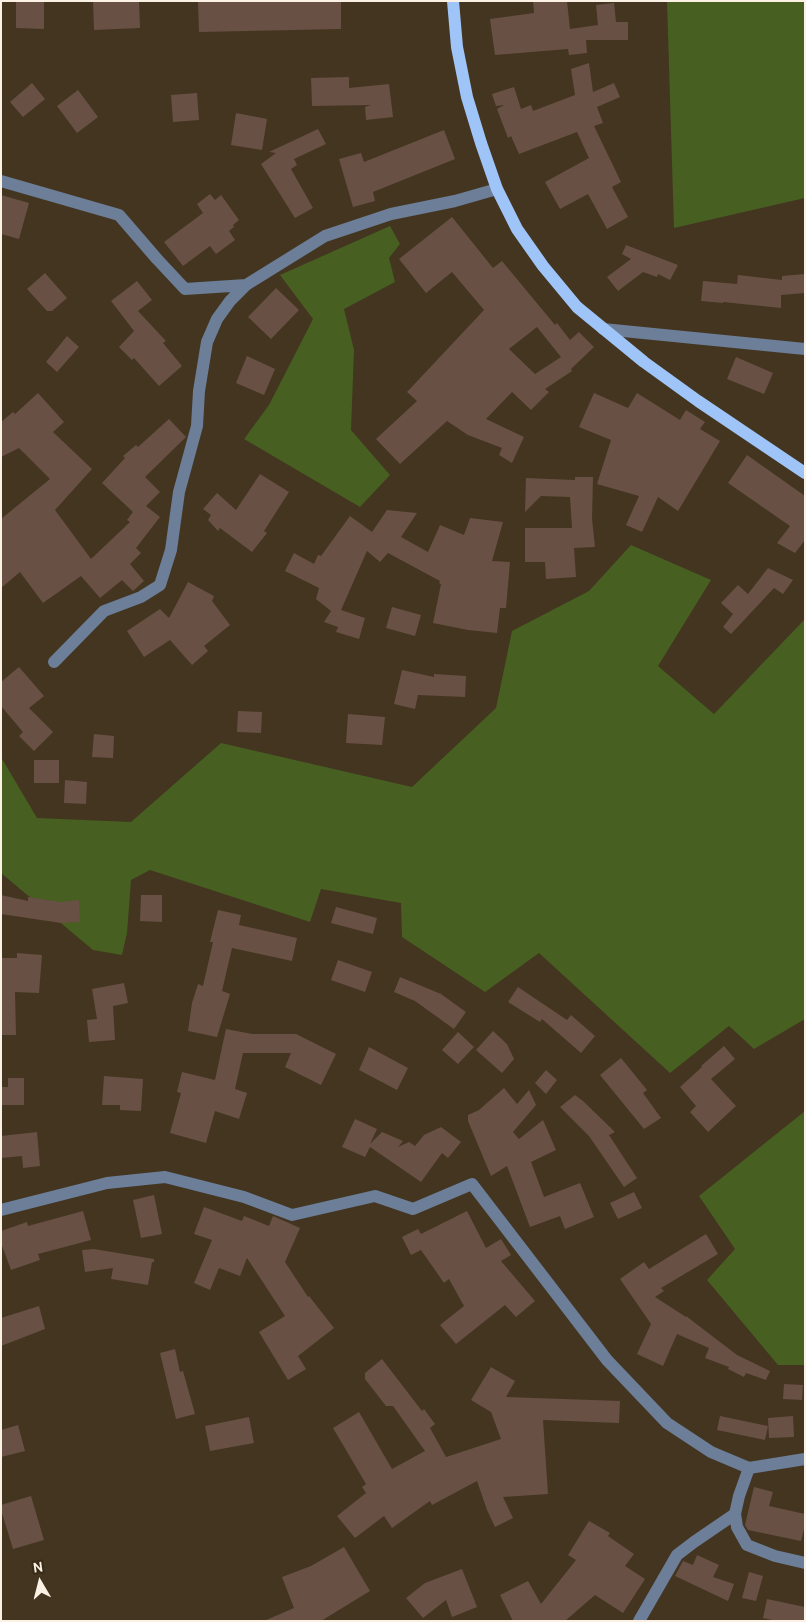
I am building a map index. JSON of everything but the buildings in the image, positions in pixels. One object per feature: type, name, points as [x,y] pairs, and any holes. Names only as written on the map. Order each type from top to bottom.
[{"type":"main road","points":[[453,1],[457,47],[467,97],[481,143],[497,189],[517,230],[543,266],[577,308],[644,362],[805,473]]},
{"type":"street","points":[[1,181],[119,215],[185,289],[246,285]]},
{"type":"street","points":[[54,662],[104,612],[141,597],[160,585],[172,550],[179,492],[197,426],[199,391],[207,342],[217,319],[230,301],[246,285],[325,236],[391,214],[454,201],[497,189]]},
{"type":"street","points":[[603,329],[805,349]]},
{"type":"street","points":[[1,1210],[107,1183],[165,1177],[244,1197],[292,1215],[375,1196],[413,1209],[472,1184],[607,1360],[667,1423],[711,1452],[749,1468],[805,1459]]},
{"type":"street","points":[[749,1468],[735,1514],[737,1527],[747,1545],[775,1556],[805,1563]]},
{"type":"street","points":[[639,1621],[677,1555],[735,1514]]},
{"type":"green space","points":[[667,1],[805,1],[805,198],[674,228]]},
{"type":"green space","points":[[390,226],[400,244],[389,258],[395,282],[344,309],[354,350],[351,430],[390,475],[360,507],[244,439],[269,405],[313,319],[280,275]]},
{"type":"green space","points":[[631,545],[711,580],[658,666],[714,714],[805,619],[805,1019],[754,1049],[729,1026],[670,1073],[539,953],[485,992],[402,937],[401,903],[321,889],[310,922],[150,870],[131,880],[127,933],[122,955],[93,950],[1,873],[1,757],[37,818],[131,822],[221,743],[412,787],[496,708],[512,631],[589,591]]},
{"type":"green space","points":[[805,1111],[805,1365],[778,1365],[707,1280],[735,1249],[699,1196]]}]
